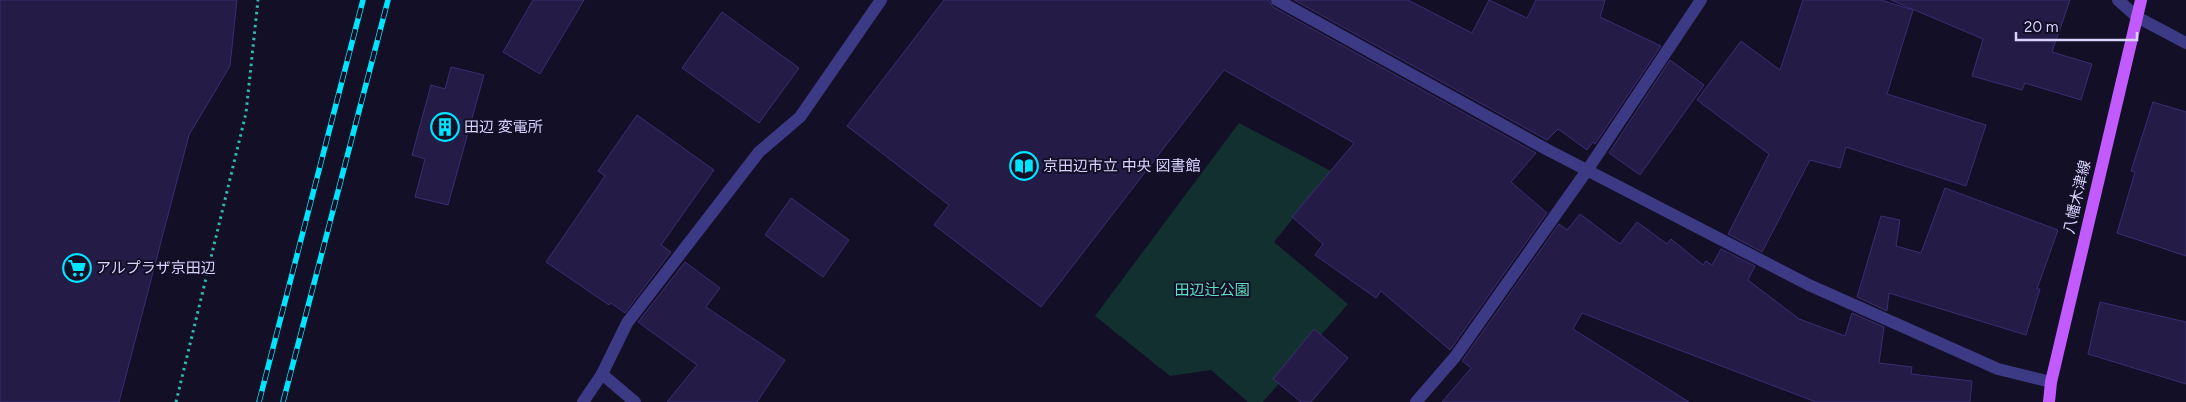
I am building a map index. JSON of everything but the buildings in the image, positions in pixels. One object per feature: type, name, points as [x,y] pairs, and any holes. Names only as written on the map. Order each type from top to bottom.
[{"type":"main road","name":"八幡木津線","points":[[2050,402],[2051,382],[2141,0]]},
{"type":"street","points":[[583,402],[602,374],[627,323],[759,152],[800,117],[881,0]]},
{"type":"street","points":[[1277,0],[1546,149],[1588,169],[1809,285],[1998,369],[2051,382]]},
{"type":"street","points":[[1416,402],[1455,357],[1588,169],[1701,0]]},
{"type":"street","points":[[2118,0],[2138,16],[2186,43]]},
{"type":"street","points":[[602,374],[635,402]]},
{"type":"path","points":[[176,402],[246,113],[258,0]]},
{"type":"green space","name":"田辺辻公園","points":[[1239,123],[1331,171],[1274,242],[1348,304],[1263,402],[1248,402],[1211,370],[1170,376],[1095,316]]},
{"type":"railway","points":[[259,402],[363,0]]},
{"type":"railway","points":[[283,402],[388,0]]},
{"type":"place","name":"田辺 変電所","points":[[445,127]]},
{"type":"place","name":"京田辺市立 中央 図書館","points":[[1024,166]]},
{"type":"place","name":"アルプラザ京田辺","points":[[77,268]]}]
